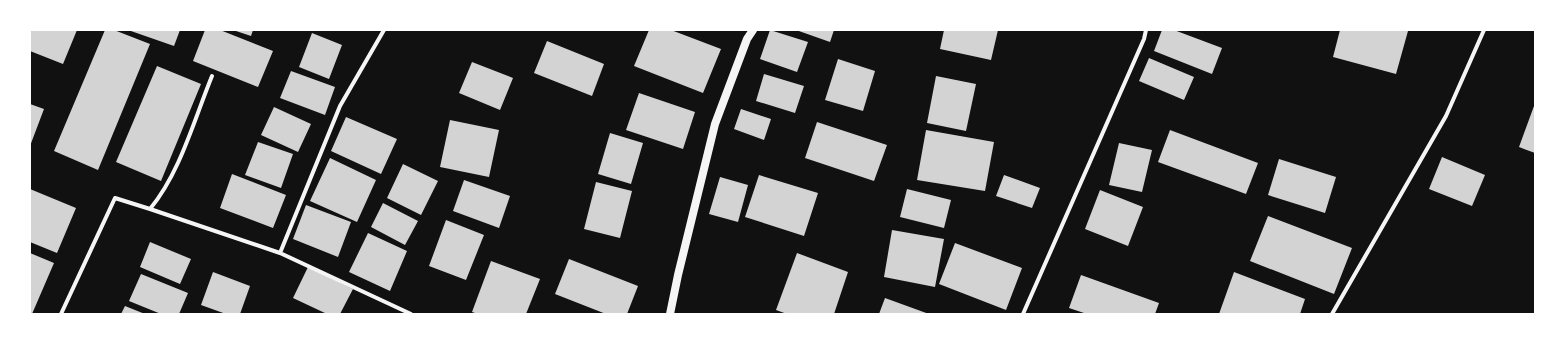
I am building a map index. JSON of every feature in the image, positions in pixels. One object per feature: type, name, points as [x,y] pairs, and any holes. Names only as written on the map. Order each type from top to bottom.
[{"type":"main road","points":[[670,314],[678,275],[715,124],[747,39],[753,30]]},
{"type":"street","points":[[280,253],[340,106],[384,30]]},
{"type":"street","points":[[1023,314],[1141,46],[1146,30]]},
{"type":"street","points":[[1332,314],[1446,116],[1484,30]]},
{"type":"street","points":[[150,209],[163,193],[174,172],[212,76]]},
{"type":"street","points":[[61,314],[115,198],[280,253],[411,314]]},
{"type":"building","points":[[30,30],[77,30],[63,64],[30,51]]},
{"type":"building","points":[[105,30],[114,30],[150,44],[98,170],[54,151]]},
{"type":"building","points":[[128,30],[180,30],[174,46]]},
{"type":"building","points":[[205,30],[220,30],[273,51],[258,87],[193,61]]},
{"type":"building","points":[[233,30],[253,30],[251,36]]},
{"type":"building","points":[[649,30],[671,30],[721,49],[703,93],[634,66]]},
{"type":"building","points":[[770,30],[808,42],[797,72],[760,59]]},
{"type":"building","points":[[796,30],[834,30],[830,42]]},
{"type":"building","points":[[944,30],[998,30],[991,60],[940,49]]},
{"type":"building","points":[[1162,30],[1174,30],[1222,48],[1212,74],[1154,51]]},
{"type":"building","points":[[1340,30],[1408,31],[1396,74],[1333,57]]},
{"type":"building","points":[[312,33],[342,45],[329,79],[299,67]]},
{"type":"building","points":[[547,41],[604,64],[592,96],[534,73]]},
{"type":"building","points":[[1149,58],[1194,77],[1184,100],[1139,81]]},
{"type":"building","points":[[838,59],[875,71],[863,111],[825,100]]},
{"type":"building","points":[[472,62],[513,78],[500,110],[459,93]]},
{"type":"building","points":[[157,66],[201,84],[161,181],[116,162]]},
{"type":"building","points":[[291,71],[335,87],[325,115],[280,98]]},
{"type":"building","points":[[764,74],[804,86],[795,113],[756,101]]},
{"type":"building","points":[[936,76],[976,84],[966,131],[927,123]]},
{"type":"building","points":[[639,93],[695,112],[683,149],[626,130]]},
{"type":"building","points":[[30,104],[44,109],[30,146]]},
{"type":"building","points":[[1535,106],[1535,153],[1519,147]]},
{"type":"building","points":[[274,107],[311,124],[298,152],[261,135]]},
{"type":"building","points":[[741,109],[771,119],[764,140],[734,129]]},
{"type":"building","points":[[346,117],[397,139],[381,174],[331,151]]},
{"type":"building","points":[[450,120],[499,130],[489,177],[440,167]]},
{"type":"building","points":[[817,122],[887,145],[874,181],[805,158]]},
{"type":"building","points":[[926,130],[994,142],[985,191],[917,180]]},
{"type":"building","points":[[1170,130],[1258,163],[1246,194],[1158,162]]},
{"type":"building","points":[[610,133],[643,143],[631,184],[598,174]]},
{"type":"building","points":[[258,142],[293,154],[281,188],[245,175]]},
{"type":"building","points":[[1119,143],[1152,150],[1142,192],[1109,185]]},
{"type":"building","points":[[1442,157],[1485,175],[1472,206],[1429,189]]},
{"type":"building","points":[[330,158],[376,180],[357,222],[310,201]]},
{"type":"building","points":[[1279,159],[1336,177],[1325,213],[1268,195]]},
{"type":"building","points":[[403,164],[438,181],[421,215],[387,198]]},
{"type":"building","points":[[232,174],[286,195],[273,228],[220,208]]},
{"type":"building","points":[[759,175],[818,193],[804,236],[745,217]]},
{"type":"building","points":[[1004,175],[1040,188],[1032,208],[996,196]]},
{"type":"building","points":[[720,177],[748,185],[738,222],[709,214]]},
{"type":"building","points":[[464,180],[510,196],[499,228],[453,211]]},
{"type":"building","points":[[596,182],[632,191],[620,238],[584,229]]},
{"type":"building","points":[[30,189],[76,208],[57,253],[30,242]]},
{"type":"building","points":[[907,189],[951,200],[944,228],[900,217]]},
{"type":"building","points":[[1100,190],[1143,207],[1128,246],[1085,229]]},
{"type":"building","points":[[383,203],[418,221],[405,245],[371,227]]},
{"type":"building","points":[[306,205],[351,222],[338,257],[293,239]]},
{"type":"building","points":[[1268,216],[1352,248],[1334,294],[1250,261]]},
{"type":"building","points":[[446,220],[484,235],[466,280],[429,266]]},
{"type":"building","points":[[892,230],[944,239],[935,287],[884,277]]},
{"type":"building","points":[[368,233],[407,251],[390,291],[349,272]]},
{"type":"building","points":[[150,242],[191,259],[180,284],[140,267]]},
{"type":"building","points":[[955,243],[1022,268],[1006,310],[939,284]]},
{"type":"building","points":[[30,253],[54,263],[32,314],[30,314]]},
{"type":"building","points":[[797,253],[848,272],[834,314],[787,314],[776,310]]},
{"type":"building","points":[[569,259],[638,286],[627,314],[606,314],[555,294]]},
{"type":"building","points":[[491,261],[540,279],[526,314],[478,314],[472,312]]},
{"type":"building","points":[[308,267],[353,289],[340,314],[327,314],[293,298]]},
{"type":"building","points":[[213,272],[250,286],[240,314],[226,314],[201,305]]},
{"type":"building","points":[[1234,272],[1305,299],[1300,314],[1219,314]]},
{"type":"building","points":[[141,274],[188,293],[179,314],[161,314],[129,301]]},
{"type":"building","points":[[1081,275],[1159,303],[1155,314],[1087,314],[1069,308]]},
{"type":"building","points":[[885,298],[929,314],[879,314]]},
{"type":"building","points":[[125,306],[145,314],[121,314]]}]
